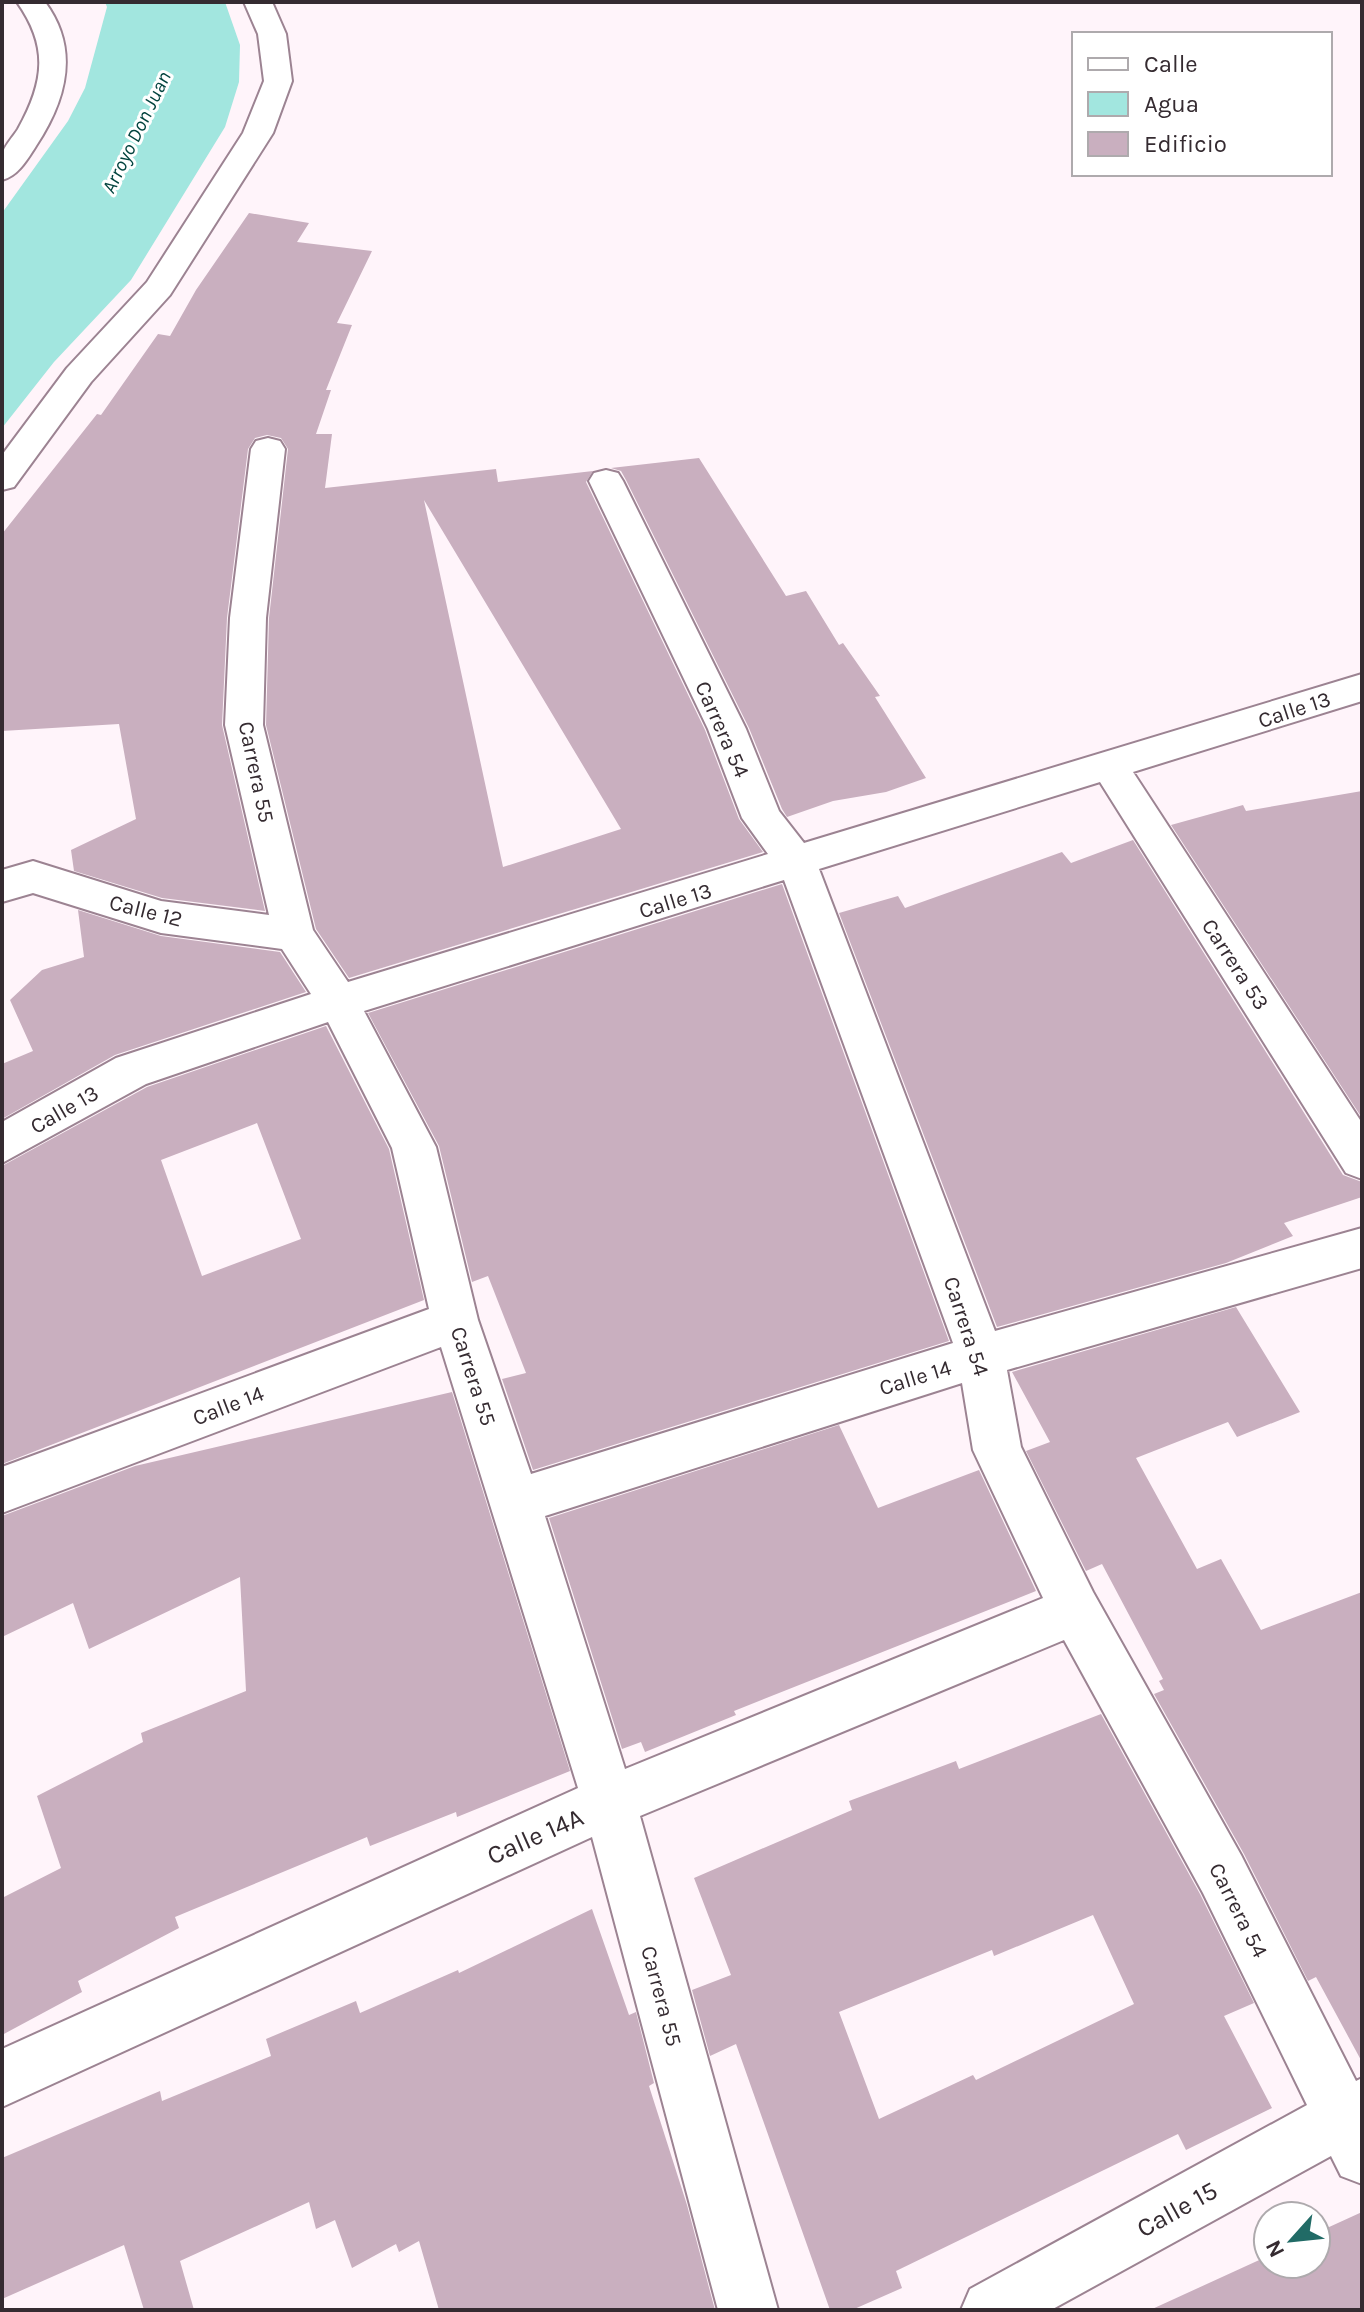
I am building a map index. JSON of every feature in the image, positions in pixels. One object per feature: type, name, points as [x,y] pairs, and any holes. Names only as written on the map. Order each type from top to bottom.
[{"type":"street","points":[[2,171],[22,144],[52,88],[57,48],[31,2]]},
{"type":"street","points":[[2,479],[79,375],[159,288],[258,133],[278,81],[272,34],[258,2]]},
{"type":"street","name":"Carrera 55","points":[[268,449],[248,618],[244,725],[294,934],[338,1002],[414,1147],[455,1320],[516,1502],[609,1802],[748,2310]]},
{"type":"street","name":"Carrera 54","points":[[606,481],[727,729],[762,818],[797,863],[981,1356],[997,1450],[1075,1610],[1222,1874],[1356,2127]]},
{"type":"street","name":"Calle 13","points":[[2,1144],[131,1071],[338,1002],[1362,687]]},
{"type":"street","name":"Carrera 53","points":[[1110,767],[1362,1160]]},
{"type":"street","name":"Calle 12","points":[[2,886],[33,877],[161,917],[294,934]]},
{"type":"street","name":"Calle 14","points":[[516,1502],[981,1356],[1362,1248]]},
{"type":"street","name":"Calle 14","points":[[2,1490],[455,1320]]},
{"type":"street","name":"Calle 14A","points":[[2,2078],[609,1802],[1075,1610]]},
{"type":"street","name":"Calle 15","points":[[991,2310],[1356,2127]]},
{"type":"water","name":"Arroyo Don Juan","points":[[105,2],[225,2],[240,45],[239,82],[225,127],[131,280],[54,362],[2,428],[2,213],[68,121],[85,88],[107,7]]},
{"type":"building","points":[[249,213],[309,223],[297,242],[372,251],[337,323],[352,325],[326,390],[331,390],[316,434],[332,434],[325,488],[496,469],[498,482],[593,471],[586,482],[705,730],[739,819],[763,852],[349,978],[316,929],[266,725],[269,618],[288,449],[281,438],[267,435],[255,438],[248,449],[227,618],[222,725],[265,911],[162,898],[74,871],[71,850],[136,819],[119,724],[2,731],[2,534],[97,414],[101,415],[158,334],[170,336],[196,290]],"holes":[[[424,500],[621,829],[503,867]]]},
{"type":"building","points":[[699,458],[786,596],[806,591],[839,645],[843,643],[880,696],[875,697],[926,778],[886,792],[833,801],[787,817],[749,728],[626,480],[621,471],[611,468]]},
{"type":"building","points":[[1362,791],[1362,1118],[1171,825],[1243,805],[1246,811]]},
{"type":"building","points":[[1133,840],[1343,1175],[1362,1182],[1362,1197],[1284,1223],[1293,1236],[1226,1263],[997,1327],[839,913],[898,896],[905,908],[1062,852],[1071,863]]},
{"type":"building","points":[[782,884],[949,1341],[533,1470],[502,1379],[526,1373],[488,1276],[472,1282],[439,1146],[368,1013]]},
{"type":"building","points":[[78,910],[161,936],[280,952],[306,992],[115,1055],[2,1119],[2,1064],[33,1051],[10,1000],[42,970],[84,957]]},
{"type":"building","points":[[326,1026],[389,1149],[424,1300],[2,1464],[2,1166],[147,1087]],"holes":[[[257,1123],[301,1239],[202,1276],[161,1160]]]},
{"type":"building","points":[[1236,1307],[1300,1412],[1237,1437],[1228,1422],[1136,1458],[1197,1569],[1221,1559],[1261,1630],[1362,1592],[1362,2062],[1316,1977],[1308,1981],[1244,1854],[1154,1694],[1164,1690],[1159,1681],[1163,1679],[1102,1564],[1086,1571],[1026,1451],[1050,1442],[1012,1372]]},
{"type":"building","points":[[452,1392],[570,1771],[457,1817],[456,1812],[370,1846],[367,1837],[175,1917],[179,1928],[78,1981],[82,1992],[2,2035],[2,1898],[61,1868],[37,1796],[143,1742],[141,1733],[246,1691],[240,1577],[89,1649],[73,1603],[2,1637],[2,1516],[135,1466]]},
{"type":"building","points":[[839,1425],[878,1508],[979,1470],[1036,1591],[734,1711],[736,1715],[645,1752],[641,1742],[622,1749],[549,1518]]},
{"type":"building","points":[[1101,1714],[1200,1894],[1254,2003],[1224,2016],[1272,2108],[1186,2150],[1178,2134],[896,2271],[902,2288],[852,2310],[830,2310],[736,2044],[710,2056],[692,1990],[731,1975],[694,1878],[852,1810],[849,1801],[956,1761],[959,1769]],"holes":[[[1093,1915],[1134,2004],[976,2080],[973,2075],[879,2119],[839,2012],[992,1950],[994,1956]]]},
{"type":"building","points":[[592,1909],[629,2015],[636,2012],[654,2083],[649,2086],[687,2205],[715,2310],[439,2310],[419,2241],[399,2252],[396,2244],[352,2268],[335,2220],[316,2229],[309,2202],[180,2261],[194,2310],[144,2310],[124,2245],[2,2299],[2,2158],[160,2091],[162,2101],[271,2056],[266,2039],[356,2001],[360,2013],[458,1970],[459,1973]]},
{"type":"building","points":[[1362,2212],[1362,2310],[1150,2310],[1252,2263],[1252,2280],[1332,2280],[1332,2226]]}]
